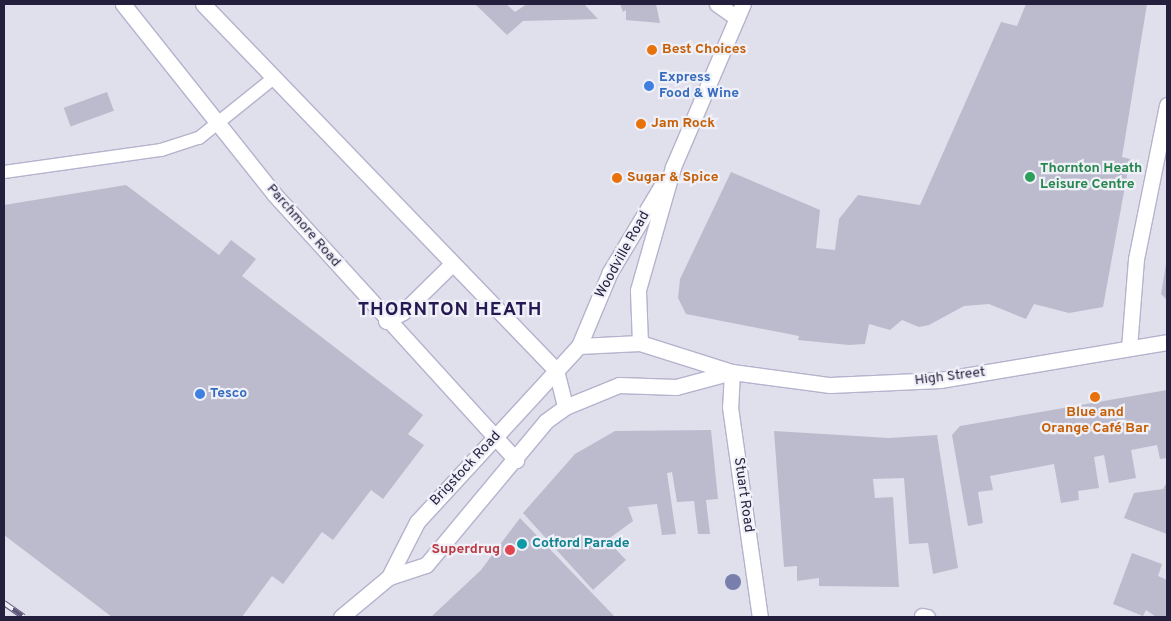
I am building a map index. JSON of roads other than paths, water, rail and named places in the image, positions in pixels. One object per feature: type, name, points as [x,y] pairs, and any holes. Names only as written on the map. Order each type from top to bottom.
[{"type":"main road","name":"Parchmore Road","points":[[123,4],[215,122],[386,321],[496,436],[516,460]]},
{"type":"main road","points":[[203,4],[556,370],[565,406]]},
{"type":"main road","points":[[717,4],[740,11]]},
{"type":"main road","name":"Woodville Road","points":[[640,343],[638,290],[673,167],[740,11]]},
{"type":"main road","points":[[1128,348],[1136,259],[1167,105]]},
{"type":"main road","name":"Woodville Road","points":[[579,346],[610,272],[673,167]]},
{"type":"main road","points":[[386,321],[403,312],[452,264]]},
{"type":"main road","name":"High Street","points":[[579,346],[640,343],[732,372],[796,383],[875,385],[940,380],[1167,342]]},
{"type":"main road","points":[[556,370],[579,346]]},
{"type":"main road","name":"Brigstock Road","points":[[389,577],[417,522],[556,370]]},
{"type":"main road","name":"High Street","points":[[565,406],[619,385],[676,387],[732,372]]},
{"type":"main road","name":"Stuart Road","points":[[732,372],[730,408],[760,617]]},
{"type":"main road","name":"Brigstock Road","points":[[341,617],[389,577],[426,565],[516,460],[546,421],[565,406]]},
{"type":"lane","points":[[4,172],[161,150],[199,138],[215,122],[275,77]]},
{"type":"railway","points":[[4,603],[24,617]]},
{"type":"place","name":"Best Choices","points":[[652,50]]},
{"type":"place","name":"Express Food & Wine","points":[[649,86]]},
{"type":"place","name":"Jam Rock","points":[[641,124]]},
{"type":"place","name":"Thornton Heath Leisure Centre","points":[[1030,177]]},
{"type":"place","name":"Sugar & Spice","points":[[617,178]]},
{"type":"place","name":"Tesco","points":[[200,394]]},
{"type":"place","name":"Blue and Orange Café Bar","points":[[1095,397]]},
{"type":"place","name":"Cotford Parade","points":[[522,544]]},
{"type":"place","name":"Superdrug","points":[[510,550]]},
{"type":"district","name":"THORNTON HEATH","points":[[450,311]]}]
